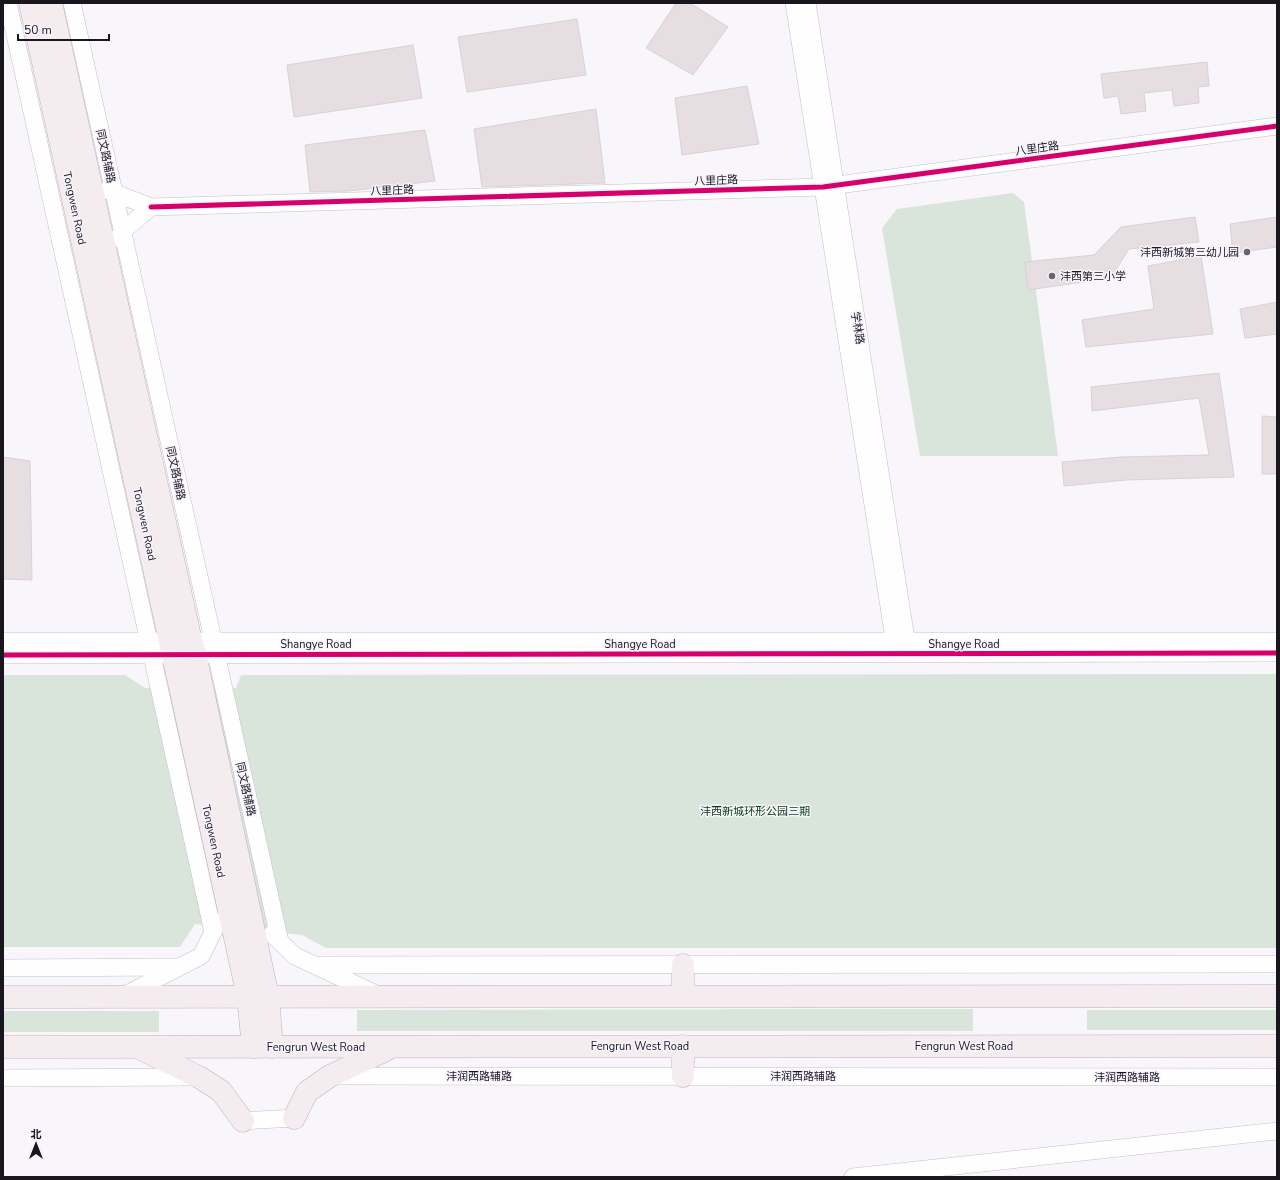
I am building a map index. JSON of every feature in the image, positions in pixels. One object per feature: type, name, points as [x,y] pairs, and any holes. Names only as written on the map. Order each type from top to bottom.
[{"type":"main road","name":"Tongwen Road","points":[[30,3],[193,648],[227,902],[258,997]]},
{"type":"main road","name":"Tongwen Road","points":[[51,3],[193,648],[250,915],[262,1047]]},
{"type":"main road","points":[[683,996],[684,964]]},
{"type":"main road","points":[[3,997],[1277,996]]},
{"type":"main road","points":[[683,1046],[683,1076]]},
{"type":"main road","name":"Fengrun West Road","points":[[3,1047],[1277,1046]]},
{"type":"main road","points":[[136,1047],[199,1077],[221,1091],[243,1121]]},
{"type":"main road","points":[[294,1118],[307,1092],[330,1076],[392,1047]]},
{"type":"street","points":[[8,3],[213,932]]},
{"type":"street","name":"同文路辅路","points":[[72,3],[122,231],[193,648],[280,942]]},
{"type":"street","name":"学林路","points":[[794,3],[829,186],[901,647]]},
{"type":"street","name":"学林路","points":[[807,3],[829,186]]},
{"type":"street","name":"八里庄路","points":[[151,207],[829,186],[1277,126]]},
{"type":"street","points":[[90,180],[114,194],[151,207]]},
{"type":"street","points":[[106,255],[122,231],[151,207]]},
{"type":"street","name":"Shangye Road","points":[[3,641],[150,648],[193,648],[901,647],[1277,640]]},
{"type":"street","name":"Shangye Road","points":[[901,647],[1277,653]]},
{"type":"street","name":"Shangye Road","points":[[3,655],[150,648]]},
{"type":"street","points":[[121,997],[201,956],[227,902]]},
{"type":"street","points":[[250,915],[296,956],[382,997]]},
{"type":"street","points":[[314,964],[1277,964]]},
{"type":"street","points":[[3,968],[178,967]]},
{"type":"street","name":"沣润西路辅路","points":[[330,1076],[1277,1077]]},
{"type":"street","points":[[3,1078],[199,1077]]},
{"type":"street","points":[[243,1121],[294,1118]]},
{"type":"street","points":[[853,1177],[1277,1131]]},
{"type":"green space","points":[[1013,193],[1024,202],[1058,456],[920,456],[882,228],[897,209]]},
{"type":"green space","name":"沣西新城环形公园三期","points":[[1277,674],[1277,948],[326,948],[302,935],[195,924],[180,947],[3,947],[3,675],[125,675],[145,688],[236,688],[241,675]]},
{"type":"green space","points":[[973,1009],[973,1031],[357,1031],[357,1010]]},
{"type":"green space","points":[[1087,1010],[1277,1010],[1277,1030],[1087,1030]]},
{"type":"green space","points":[[3,1011],[159,1011],[159,1032],[3,1032]]},
{"type":"building","points":[[676,3],[690,3],[728,27],[693,75],[646,48]]},
{"type":"building","points":[[577,19],[586,75],[467,92],[458,37]]},
{"type":"building","points":[[413,45],[422,98],[294,117],[287,65]]},
{"type":"building","points":[[1207,62],[1209,86],[1198,87],[1199,103],[1174,106],[1172,90],[1144,93],[1146,111],[1121,114],[1118,96],[1104,98],[1101,74]]},
{"type":"building","points":[[747,86],[759,144],[682,155],[675,98]]},
{"type":"building","points":[[596,109],[605,183],[482,187],[474,129]]},
{"type":"building","points":[[425,130],[435,181],[349,191],[310,192],[305,145]]},
{"type":"building","points":[[1195,217],[1199,242],[1129,249],[1111,278],[1028,290],[1025,262],[1094,255],[1121,227]]},
{"type":"building","points":[[1277,217],[1277,247],[1233,253],[1230,224]]},
{"type":"building","points":[[1201,256],[1213,334],[1086,347],[1082,320],[1154,309],[1148,266]]},
{"type":"building","points":[[1277,302],[1277,334],[1245,338],[1240,309]]},
{"type":"building","points":[[1219,373],[1234,477],[1126,480],[1064,486],[1062,462],[1121,457],[1209,455],[1199,398],[1092,411],[1091,387]]},
{"type":"building","points":[[1262,416],[1277,417],[1277,474],[1262,474]]},
{"type":"building","points":[[3,457],[30,461],[32,580],[3,579]]},
{"type":"cycle path","points":[[151,207],[823,187],[1277,126]]},
{"type":"cycle path","points":[[3,655],[1277,653]]},
{"type":"place","name":"沣西新城第三幼儿园","points":[[1247,252]]},
{"type":"place","name":"沣西第三小学","points":[[1052,276]]}]
